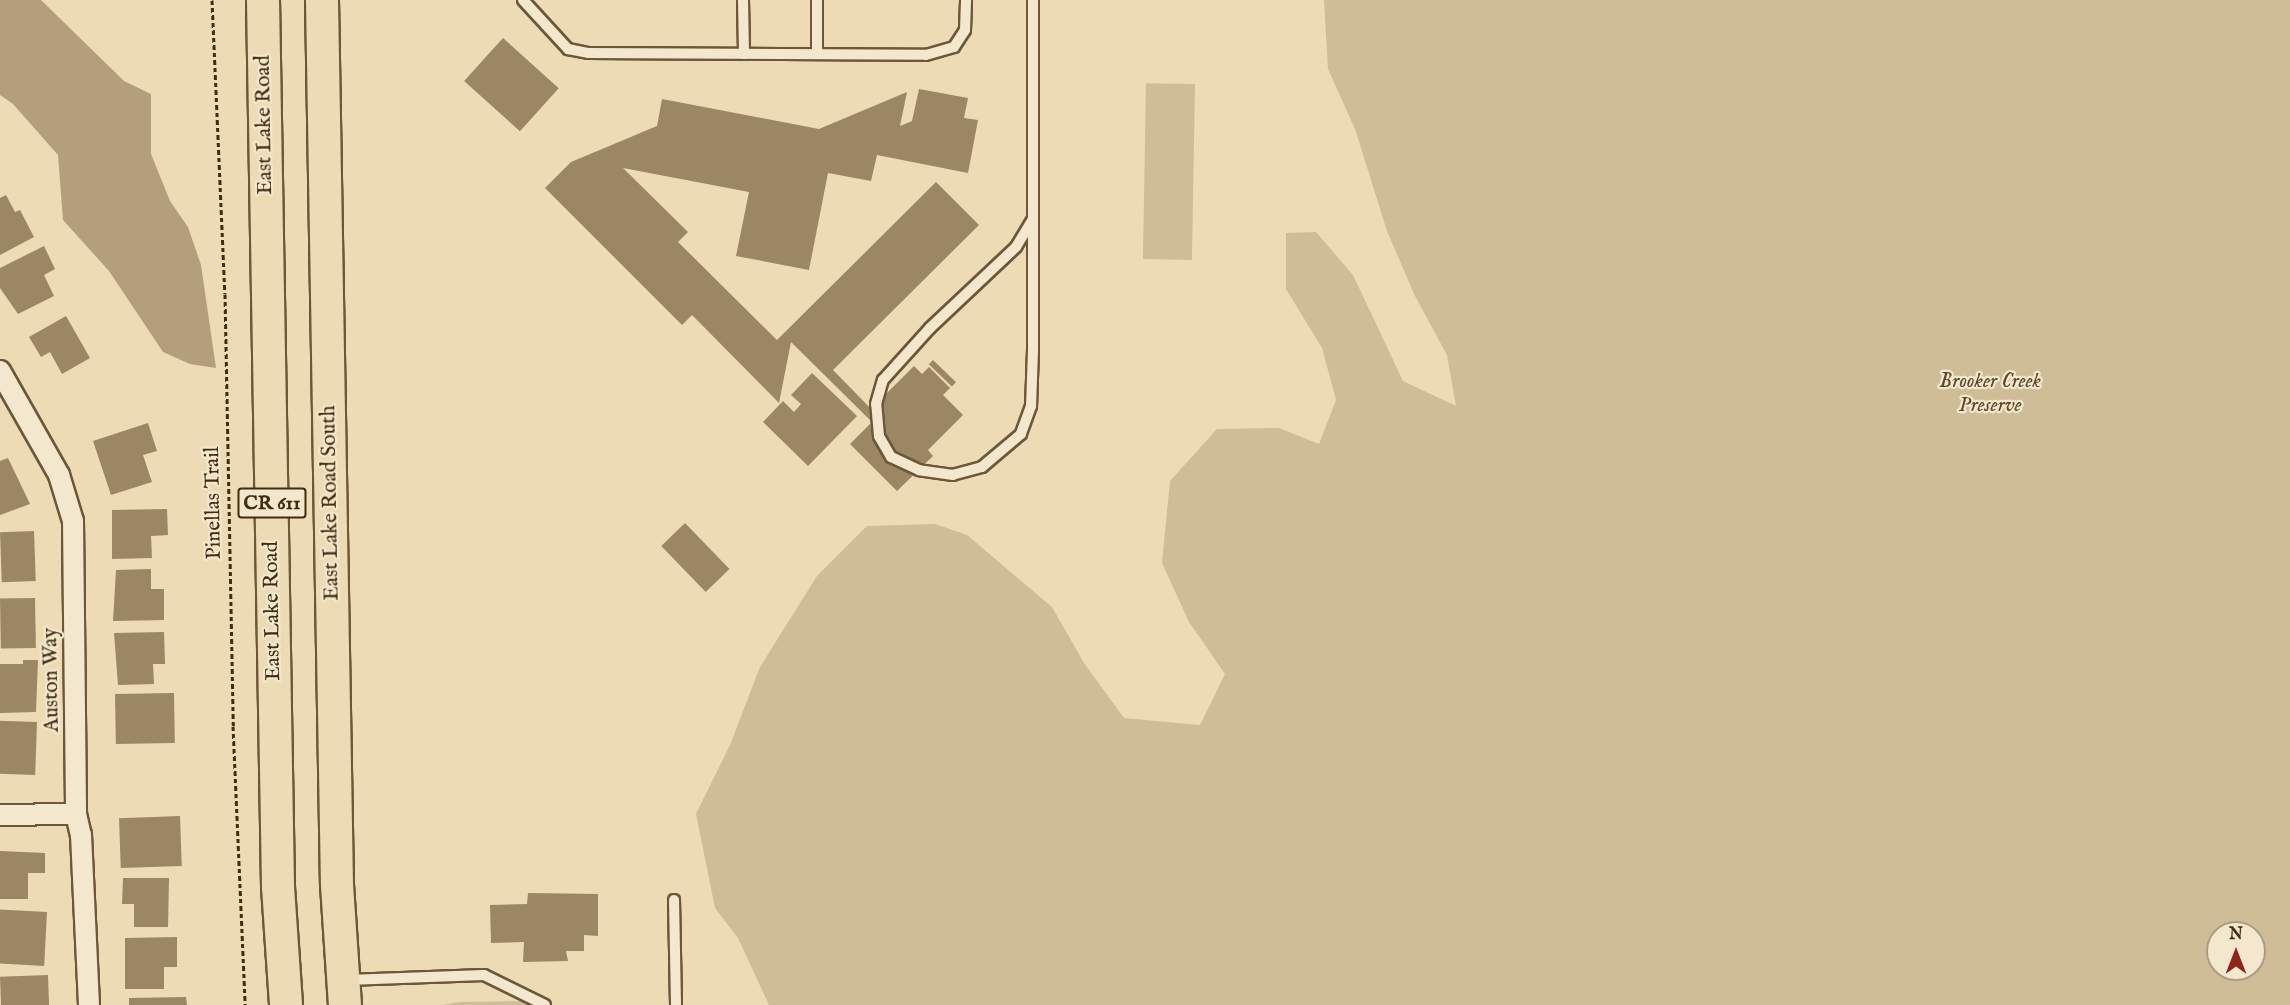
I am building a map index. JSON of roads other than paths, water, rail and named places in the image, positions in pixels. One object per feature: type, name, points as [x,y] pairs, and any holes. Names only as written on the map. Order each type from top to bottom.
[{"type":"main road","name":"East Lake Road","points":[[263,0],[278,887],[286,1005]]},
{"type":"main road","name":"East Lake Road South","points":[[322,0],[337,873],[344,993]]},
{"type":"street","name":"Auston Way","points":[[0,371],[59,475],[73,521],[76,814],[81,835],[89,1005]]},
{"type":"street","points":[[0,815],[76,814]]},
{"type":"lane","points":[[523,0],[568,49],[588,54],[935,55],[954,47],[965,30],[966,0]]},
{"type":"lane","points":[[743,0],[744,54]]},
{"type":"lane","points":[[817,0],[817,54]]},
{"type":"lane","points":[[1033,0],[1033,219],[1031,406],[1021,434],[982,468],[953,475],[919,470],[891,457],[879,436],[876,404],[883,380],[930,327],[1016,247],[1033,219]]},
{"type":"lane","points":[[674,900],[676,1005]]},
{"type":"lane","points":[[344,993],[484,975],[545,1005]]},
{"type":"park label","name":"Brooker Creek Preserve","points":[[1990,394]]}]
